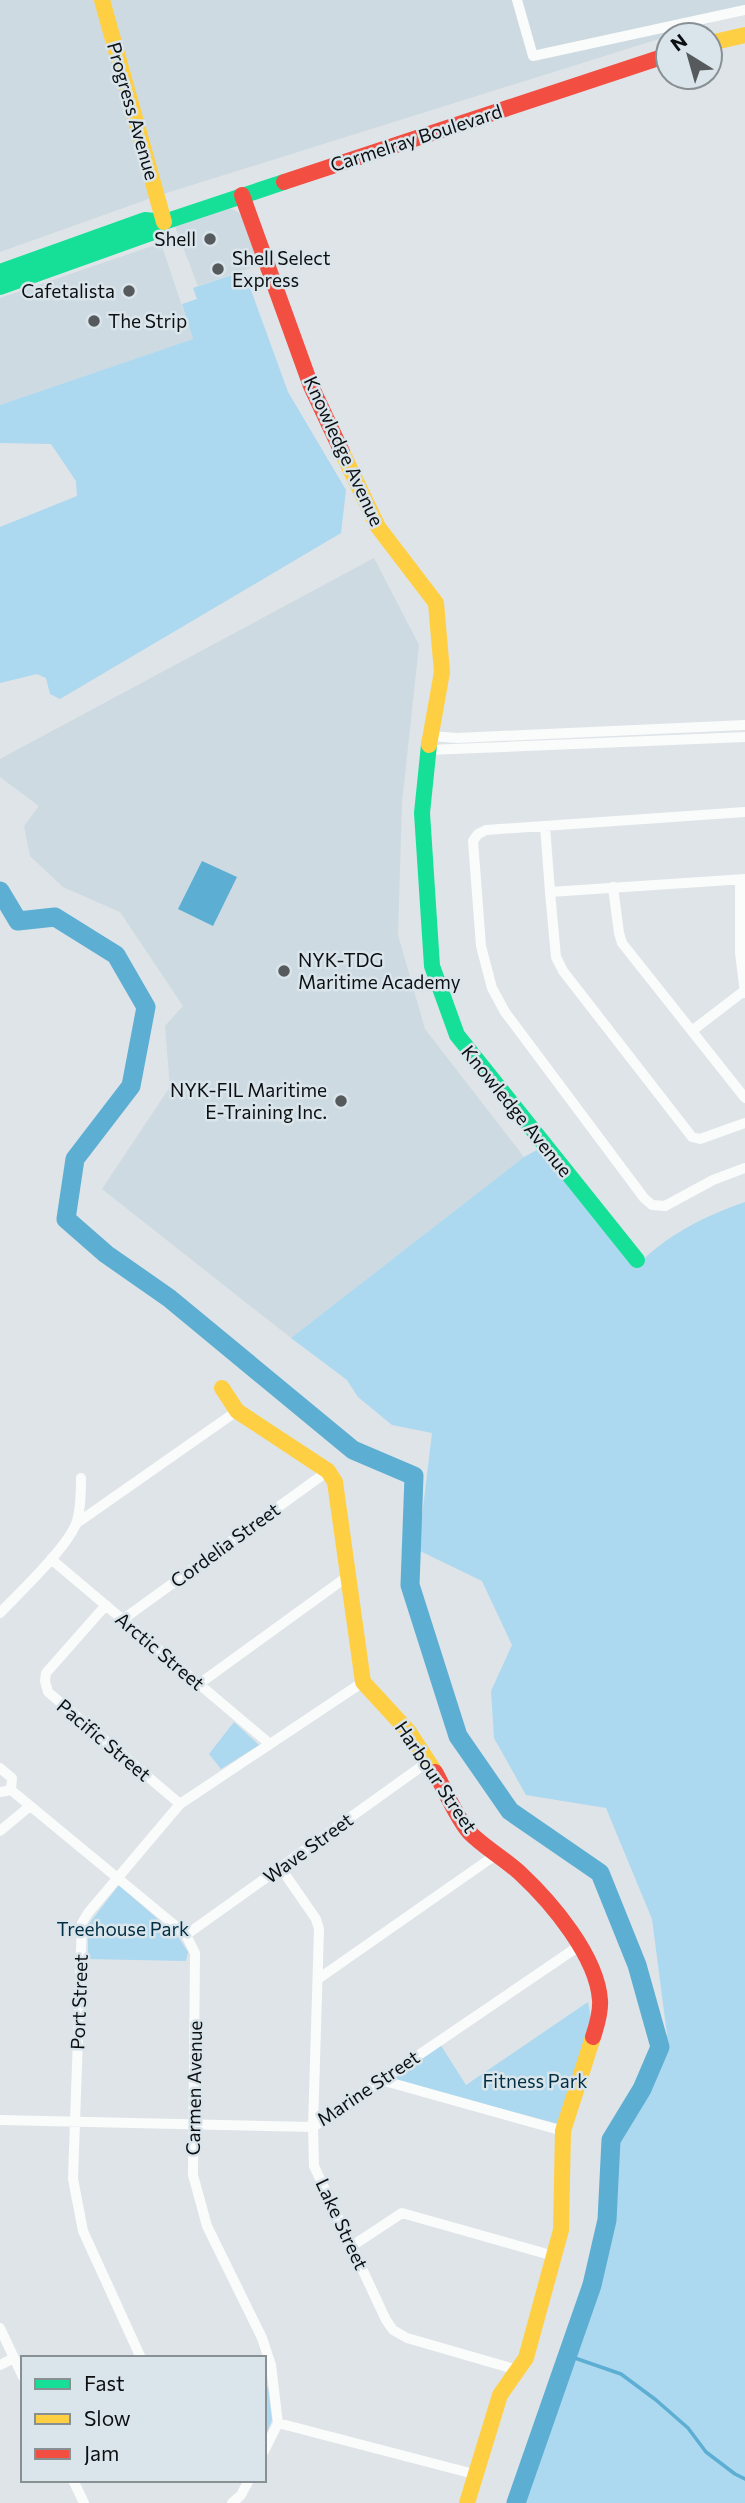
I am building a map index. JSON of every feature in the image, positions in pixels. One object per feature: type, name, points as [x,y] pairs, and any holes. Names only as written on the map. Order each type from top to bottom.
[{"type":"street","name":"Progress Avenue","points":[[102,0],[164,222]]},
{"type":"street","points":[[517,0],[533,57],[745,10]]},
{"type":"street","points":[[724,40],[745,35]]},
{"type":"street","name":"Carmelray Boulevard","points":[[0,287],[150,233],[164,222],[654,60]]},
{"type":"street","name":"Knowledge Avenue","points":[[242,195],[311,386],[378,527],[436,603],[442,672],[429,743],[422,813],[432,967],[457,1035],[637,1260]]},
{"type":"street","name":"Carmelray Boulevard","points":[[0,272],[145,220],[164,222]]},
{"type":"street","points":[[429,743],[457,738],[745,725]]},
{"type":"street","points":[[429,743],[745,737]]},
{"type":"street","points":[[745,812],[486,830],[478,834],[473,841],[481,946],[492,988],[505,1012],[652,1205],[665,1206],[713,1180],[745,1168]]},
{"type":"street","points":[[545,826],[556,957],[562,971],[692,1137],[700,1139],[745,1123]]},
{"type":"street","points":[[550,892],[742,880],[744,992],[693,1030]]},
{"type":"street","points":[[613,887],[622,943],[745,1098]]},
{"type":"street","points":[[222,1388],[237,1411],[328,1471],[335,1482],[363,1682]]},
{"type":"street","points":[[0,1614],[51,1559],[77,1523],[237,1411]]},
{"type":"street","name":"Cordelia Street","points":[[122,1619],[328,1471]]},
{"type":"street","points":[[77,1523],[81,1478]]},
{"type":"street","name":"Arctic Street","points":[[51,1559],[270,1744]]},
{"type":"street","points":[[199,1684],[348,1576]]},
{"type":"street","name":"Pacific Street","points":[[106,1605],[46,1673],[48,1692],[180,1804]]},
{"type":"street","name":"Port Street","points":[[140,2356],[83,2231],[73,2179],[82,1923],[180,1804],[363,1682]]},
{"type":"street","name":"Harbour Street","points":[[363,1682],[398,1718],[429,1761],[468,1831],[519,1872],[549,1901],[579,1946],[594,1975],[600,2000],[598,2021],[563,2131],[561,2230],[526,2358],[500,2395],[467,2503]]},
{"type":"street","name":"Wave Street","points":[[186,1935],[429,1761]]},
{"type":"street","points":[[0,1768],[12,1778],[6,1791],[30,1806],[186,1935]]},
{"type":"street","points":[[0,1831],[30,1806]]},
{"type":"street","points":[[318,1979],[496,1854]]},
{"type":"street","name":"Lake Street","points":[[281,1867],[316,1919],[319,1929],[314,2166],[386,2320],[393,2330],[407,2338],[518,2370]]},
{"type":"street","name":"Carmen Avenue","points":[[186,1935],[195,1953],[193,2175],[207,2226],[262,2338],[271,2365],[278,2423]]},
{"type":"street","name":"Marine Street","points":[[0,2120],[313,2127],[579,1946]]},
{"type":"street","points":[[381,2080],[563,2131]]},
{"type":"street","points":[[352,2246],[402,2213],[554,2256]]},
{"type":"street","points":[[0,2328],[21,2373]]},
{"type":"street","points":[[0,2365],[14,2358]]},
{"type":"street","points":[[266,2447],[278,2423],[474,2474]]},
{"type":"street","points":[[74,2482],[84,2503]]},
{"type":"street","points":[[232,2503],[248,2482]]},
{"type":"shaded area","points":[[0,0],[745,0],[745,12],[716,21],[654,21],[654,40],[157,196],[0,252]]},
{"type":"shaded area","points":[[224,206],[238,212],[244,219],[262,264],[198,286],[174,224]]},
{"type":"shaded area","name":"The Strip","points":[[161,243],[193,339],[0,405],[0,298]]},
{"type":"shaded area","name":"NYK-TDG Maritime Academy","points":[[374,558],[419,645],[402,803],[398,935],[425,1029],[524,1157],[291,1338],[102,1189],[170,1087],[165,1026],[183,1006],[120,912],[63,887],[30,856],[24,826],[39,806],[0,777],[0,759]]},
{"type":"shaded area","points":[[202,861],[237,877],[213,926],[178,909]]},
{"type":"green space","points":[[244,271],[288,392],[346,490],[341,533],[60,699],[50,694],[46,678],[37,674],[0,683],[0,527],[77,496],[76,481],[51,444],[0,443],[0,405],[193,339],[182,304],[197,299],[193,288]]},
{"type":"green space","points":[[539,1149],[635,1268],[659,1246],[686,1228],[745,1202],[745,2503],[516,2503],[592,2285],[607,2220],[611,2140],[642,2089],[667,2034],[652,1919],[606,1808],[526,1795],[494,1738],[491,1691],[512,1645],[482,1581],[418,1550],[432,1433],[392,1425],[358,1397],[347,1380],[291,1338],[524,1157]]},
{"type":"green space","points":[[234,1722],[259,1745],[221,1769],[209,1754]]},
{"type":"green space","name":"Treehouse Park","points":[[119,1885],[179,1938],[188,1952],[186,1961],[88,1959],[88,1925]]},
{"type":"green space","name":"Fitness Park","points":[[588,2002],[591,2020],[559,2124],[388,2079],[440,2044],[466,2085]]},
{"type":"green space","points":[[266,2387],[268,2387],[272,2420],[266,2434]]},
{"type":"waterway","points":[[0,891],[18,921],[55,917],[116,955],[146,1007],[131,1086],[75,1159],[66,1219],[106,1254],[169,1298],[353,1450],[414,1476],[410,1585],[458,1736],[510,1811],[600,1873],[637,1965],[660,2047],[642,2089],[611,2140],[607,2220],[592,2285],[516,2503]]},
{"type":"waterway","points":[[569,2356],[621,2374],[688,2428],[706,2452],[745,2479]]},
{"type":"traffic: fast","points":[[0,287],[151,233],[164,222],[284,182]]},
{"type":"traffic: fast","points":[[0,272],[145,220],[164,222]]},
{"type":"traffic: fast","points":[[429,745],[422,813],[432,966],[457,1035],[637,1260]]},
{"type":"traffic: slow","points":[[102,0],[164,222]]},
{"type":"traffic: slow","points":[[724,40],[745,35]]},
{"type":"traffic: slow","points":[[342,452],[378,527],[436,603],[442,672],[429,745]]},
{"type":"traffic: slow","points":[[222,1388],[237,1411],[328,1471],[335,1482],[363,1682],[409,1732],[435,1772]]},
{"type":"traffic: slow","points":[[467,2503],[500,2395],[526,2358],[561,2230],[563,2131],[593,2037]]},
{"type":"traffic: jam","points":[[284,182],[654,60]]},
{"type":"traffic: jam","points":[[242,195],[311,386],[342,452]]},
{"type":"traffic: jam","points":[[435,1772],[465,1828],[533,1886],[582,1948],[597,1983],[600,2000],[593,2037]]},
{"type":"place","name":"Shell","points":[[210,239]]},
{"type":"place","name":"Shell Select Express","points":[[218,269]]},
{"type":"place","name":"Cafetalista","points":[[129,291]]},
{"type":"place","name":"The Strip","points":[[94,321]]},
{"type":"place","name":"NYK-TDG Maritime Academy","points":[[284,971]]},
{"type":"place","name":"NYK-FIL Maritime E-Training Inc.","points":[[341,1101]]}]
